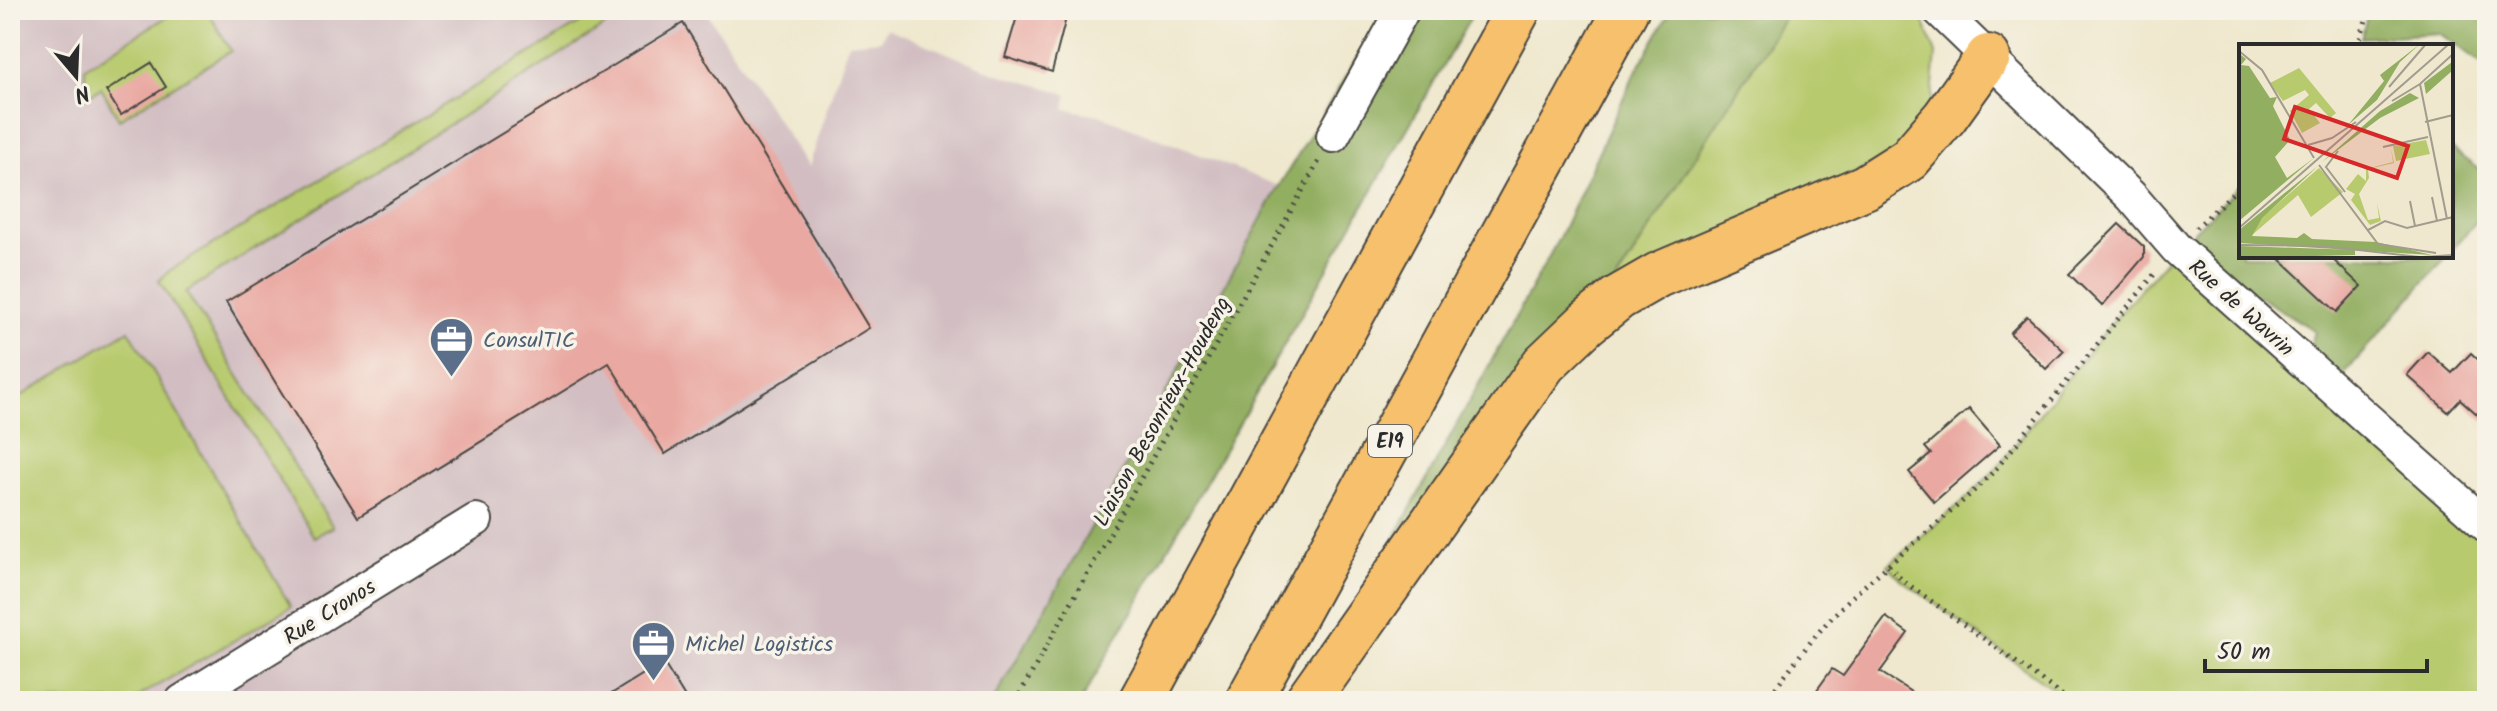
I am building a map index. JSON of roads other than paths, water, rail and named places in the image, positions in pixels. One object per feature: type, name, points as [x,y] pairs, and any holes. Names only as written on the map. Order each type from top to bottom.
[{"type":"highway","points":[[1141,701],[1518,10]]},
{"type":"highway","name":"E19","points":[[1248,701],[1626,10]]},
{"type":"highway","points":[[1307,701],[1544,364],[1618,298],[1658,275],[1865,187],[1893,171],[1924,143],[1988,57]]},
{"type":"street","points":[[1333,136],[1403,10]]},
{"type":"street","name":"Rue de Wavrin","points":[[1939,10],[2131,196],[2176,248],[2487,526]]},
{"type":"street","name":"Rue Cronos","points":[[182,701],[476,520]]},
{"type":"place","name":"ConsulTIC","points":[[452,378]]},
{"type":"place","name":"Michel Logistics","points":[[654,682]]}]
